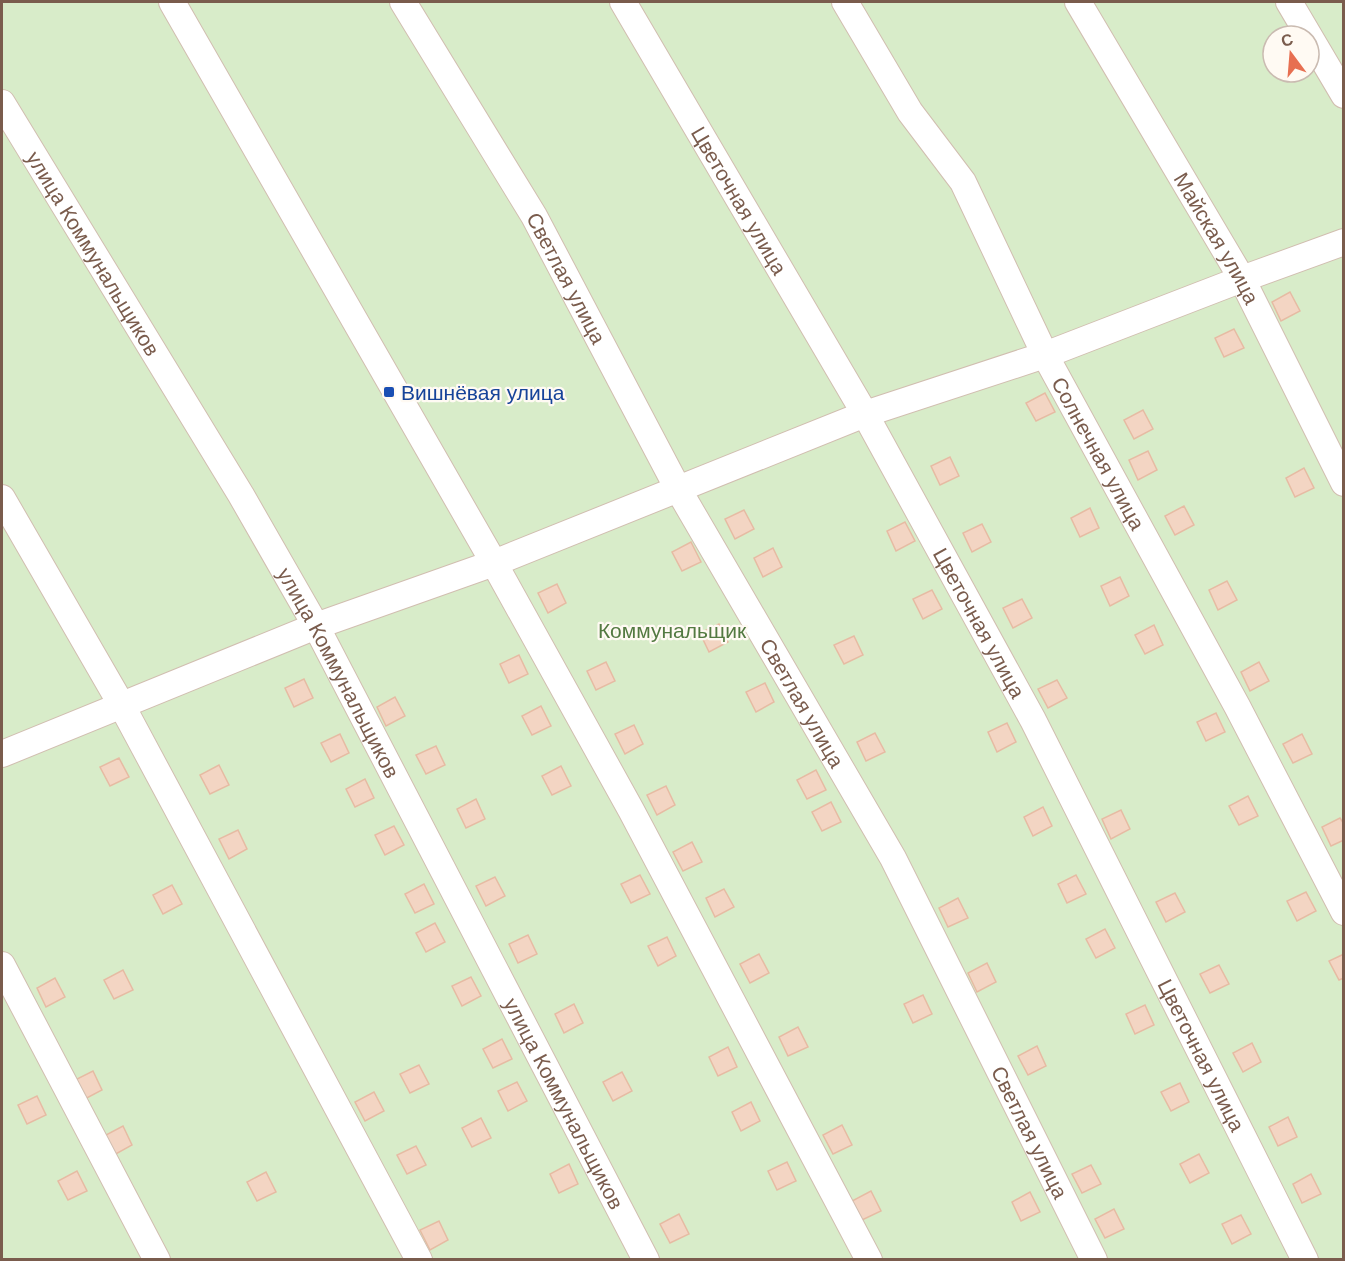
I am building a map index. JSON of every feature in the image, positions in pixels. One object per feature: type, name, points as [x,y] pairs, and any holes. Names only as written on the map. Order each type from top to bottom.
[{"type":"street","points":[[172,2],[494,563],[631,810],[869,1260]]},
{"type":"street","name":"Светлая улица","points":[[403,2],[534,216],[678,489],[893,858],[1094,1260]]},
{"type":"street","name":"Цветочная улица","points":[[623,2],[865,414],[1033,720],[1305,1260]]},
{"type":"street","name":"Солнечная улица","points":[[845,2],[910,112],[963,182],[1045,355],[1237,706],[1344,912]]},
{"type":"street","name":"Майская улица","points":[[1078,2],[1242,279],[1344,483]]},
{"type":"street","points":[[1289,2],[1344,95]]},
{"type":"street","name":"улица Коммунальщиков","points":[[2,103],[241,495],[316,626],[646,1260]]},
{"type":"street","points":[[2,754],[316,626],[494,563],[865,414],[1045,355],[1344,242]]},
{"type":"street","points":[[2,498],[121,704],[418,1260]]},
{"type":"street","points":[[2,965],[157,1260]]},
{"type":"green space","name":"Коммунальщик","points":[[2,2],[1343,2],[1343,1259],[2,1259]]},
{"type":"building","points":[[1290,292],[1300,311],[1281,321],[1272,302]]},
{"type":"building","points":[[1234,329],[1244,348],[1224,357],[1215,338]]},
{"type":"building","points":[[1045,393],[1055,412],[1036,421],[1026,403]]},
{"type":"building","points":[[1143,410],[1153,429],[1134,439],[1124,420]]},
{"type":"building","points":[[1148,451],[1157,470],[1138,480],[1129,460]]},
{"type":"building","points":[[950,457],[959,476],[940,485],[931,466]]},
{"type":"building","points":[[1304,468],[1314,488],[1295,497],[1286,478]]},
{"type":"building","points":[[1184,506],[1194,525],[1175,535],[1165,516]]},
{"type":"building","points":[[1090,508],[1099,528],[1080,537],[1071,518]]},
{"type":"building","points":[[744,510],[754,529],[735,539],[725,519]]},
{"type":"building","points":[[905,522],[915,541],[896,551],[887,531]]},
{"type":"building","points":[[982,524],[991,542],[972,552],[963,533]]},
{"type":"building","points":[[691,542],[701,562],[682,571],[672,552]]},
{"type":"building","points":[[773,548],[782,567],[763,577],[754,558]]},
{"type":"building","points":[[1120,577],[1129,596],[1110,606],[1101,586]]},
{"type":"building","points":[[1227,581],[1237,600],[1218,610],[1209,590]]},
{"type":"building","points":[[557,584],[566,603],[548,613],[538,593]]},
{"type":"building","points":[[932,590],[942,609],[923,619],[913,599]]},
{"type":"building","points":[[1022,599],[1032,618],[1013,628],[1003,608]]},
{"type":"building","points":[[719,624],[728,642],[709,652],[700,633]]},
{"type":"building","points":[[1154,625],[1163,645],[1145,654],[1135,635]]},
{"type":"building","points":[[854,636],[863,655],[844,664],[834,645]]},
{"type":"building","points":[[519,655],[528,674],[509,683],[500,664]]},
{"type":"building","points":[[606,662],[615,681],[596,690],[587,671]]},
{"type":"building","points":[[1259,662],[1269,681],[1250,691],[1241,672]]},
{"type":"building","points":[[304,679],[313,698],[294,707],[285,688]]},
{"type":"building","points":[[1057,680],[1067,698],[1048,708],[1038,689]]},
{"type":"building","points":[[765,683],[774,702],[756,712],[746,692]]},
{"type":"building","points":[[395,697],[405,716],[386,726],[377,707]]},
{"type":"building","points":[[541,706],[551,726],[532,735],[522,716]]},
{"type":"building","points":[[1216,713],[1225,732],[1206,741],[1197,722]]},
{"type":"building","points":[[1007,723],[1016,742],[997,752],[988,732]]},
{"type":"building","points":[[634,725],[643,744],[625,754],[615,734]]},
{"type":"building","points":[[875,733],[885,752],[866,761],[857,742]]},
{"type":"building","points":[[340,734],[349,753],[331,762],[321,743]]},
{"type":"building","points":[[1302,734],[1312,754],[1293,763],[1283,744]]},
{"type":"building","points":[[436,746],[445,765],[426,774],[416,755]]},
{"type":"building","points":[[119,758],[129,777],[110,786],[100,767]]},
{"type":"building","points":[[219,765],[229,785],[210,794],[200,775]]},
{"type":"building","points":[[561,766],[571,786],[552,795],[542,776]]},
{"type":"building","points":[[816,770],[826,790],[807,799],[797,780]]},
{"type":"building","points":[[365,779],[374,798],[355,807],[346,789]]},
{"type":"building","points":[[666,786],[675,805],[657,815],[647,795]]},
{"type":"building","points":[[1248,796],[1258,816],[1239,825],[1229,806]]},
{"type":"building","points":[[476,799],[485,819],[466,828],[457,809]]},
{"type":"building","points":[[831,802],[841,822],[822,831],[812,812]]},
{"type":"building","points":[[1043,807],[1052,826],[1033,836],[1024,817]]},
{"type":"building","points":[[1121,810],[1130,829],[1111,839],[1102,819]]},
{"type":"building","points":[[1340,818],[1344,824],[1344,840],[1331,846],[1322,827]]},
{"type":"building","points":[[394,826],[404,845],[385,855],[375,835]]},
{"type":"building","points":[[238,830],[247,849],[229,859],[219,839]]},
{"type":"building","points":[[692,842],[702,862],[683,871],[673,852]]},
{"type":"building","points":[[640,875],[650,894],[631,903],[621,884]]},
{"type":"building","points":[[1076,875],[1086,894],[1067,903],[1058,884]]},
{"type":"building","points":[[495,877],[505,896],[486,906],[476,886]]},
{"type":"building","points":[[424,884],[434,904],[415,913],[405,894]]},
{"type":"building","points":[[172,885],[182,904],[163,914],[153,895]]},
{"type":"building","points":[[724,889],[734,907],[715,917],[706,898]]},
{"type":"building","points":[[1306,892],[1316,911],[1297,921],[1287,901]]},
{"type":"building","points":[[1175,893],[1185,912],[1166,922],[1156,902]]},
{"type":"building","points":[[958,898],[968,918],[948,927],[939,908]]},
{"type":"building","points":[[435,923],[445,942],[426,952],[416,933]]},
{"type":"building","points":[[1105,929],[1115,948],[1096,958],[1086,939]]},
{"type":"building","points":[[528,935],[537,954],[518,963],[509,944]]},
{"type":"building","points":[[667,937],[676,956],[658,966],[648,946]]},
{"type":"building","points":[[759,954],[769,973],[750,983],[740,964]]},
{"type":"building","points":[[1344,954],[1344,978],[1339,980],[1329,961]]},
{"type":"building","points":[[987,963],[996,982],[977,992],[968,973]]},
{"type":"building","points":[[1219,965],[1229,984],[1210,993],[1200,974]]},
{"type":"building","points":[[123,970],[133,990],[114,999],[104,980]]},
{"type":"building","points":[[471,977],[481,996],[462,1006],[452,986]]},
{"type":"building","points":[[55,978],[65,997],[46,1007],[37,988]]},
{"type":"building","points":[[923,995],[932,1014],[913,1023],[904,1004]]},
{"type":"building","points":[[574,1004],[583,1023],[564,1033],[555,1014]]},
{"type":"building","points":[[1145,1005],[1154,1025],[1135,1034],[1126,1014]]},
{"type":"building","points":[[798,1027],[808,1047],[788,1056],[779,1037]]},
{"type":"building","points":[[502,1039],[512,1059],[493,1068],[483,1049]]},
{"type":"building","points":[[1252,1043],[1261,1062],[1243,1072],[1233,1053]]},
{"type":"building","points":[[1037,1046],[1046,1066],[1028,1075],[1018,1056]]},
{"type":"building","points":[[728,1047],[737,1067],[718,1076],[709,1057]]},
{"type":"building","points":[[419,1065],[429,1084],[410,1093],[400,1074]]},
{"type":"building","points":[[93,1071],[102,1090],[83,1100],[73,1081]]},
{"type":"building","points":[[622,1072],[632,1091],[613,1101],[603,1082]]},
{"type":"building","points":[[517,1082],[527,1101],[508,1111],[498,1091]]},
{"type":"building","points":[[1180,1083],[1189,1102],[1171,1111],[1161,1092]]},
{"type":"building","points":[[374,1092],[384,1111],[365,1121],[355,1102]]},
{"type":"building","points":[[37,1096],[46,1115],[27,1124],[18,1105]]},
{"type":"building","points":[[751,1102],[760,1121],[741,1131],[732,1112]]},
{"type":"building","points":[[1288,1117],[1297,1137],[1278,1146],[1269,1127]]},
{"type":"building","points":[[481,1118],[491,1138],[472,1147],[462,1128]]},
{"type":"building","points":[[842,1125],[852,1145],[833,1154],[823,1135]]},
{"type":"building","points":[[123,1126],[132,1145],[114,1155],[104,1136]]},
{"type":"building","points":[[416,1146],[426,1165],[407,1174],[397,1155]]},
{"type":"building","points":[[1199,1154],[1209,1173],[1190,1183],[1180,1164]]},
{"type":"building","points":[[787,1162],[796,1181],[777,1190],[768,1171]]},
{"type":"building","points":[[569,1164],[578,1184],[559,1193],[550,1174]]},
{"type":"building","points":[[1091,1165],[1101,1184],[1082,1193],[1072,1174]]},
{"type":"building","points":[[77,1171],[87,1191],[68,1200],[58,1181]]},
{"type":"building","points":[[266,1172],[276,1192],[257,1201],[247,1182]]},
{"type":"building","points":[[1311,1174],[1321,1194],[1302,1203],[1293,1184]]},
{"type":"building","points":[[871,1191],[881,1211],[862,1220],[852,1201]]},
{"type":"building","points":[[1030,1192],[1040,1212],[1021,1221],[1012,1202]]},
{"type":"building","points":[[1114,1209],[1124,1229],[1105,1238],[1095,1219]]},
{"type":"building","points":[[679,1214],[689,1234],[670,1243],[660,1224]]},
{"type":"building","points":[[1241,1215],[1251,1234],[1232,1244],[1222,1224]]},
{"type":"building","points":[[439,1221],[448,1240],[430,1250],[420,1230]]},
{"type":"place","name":"Вишнёвая улица","points":[[389,392]]}]
